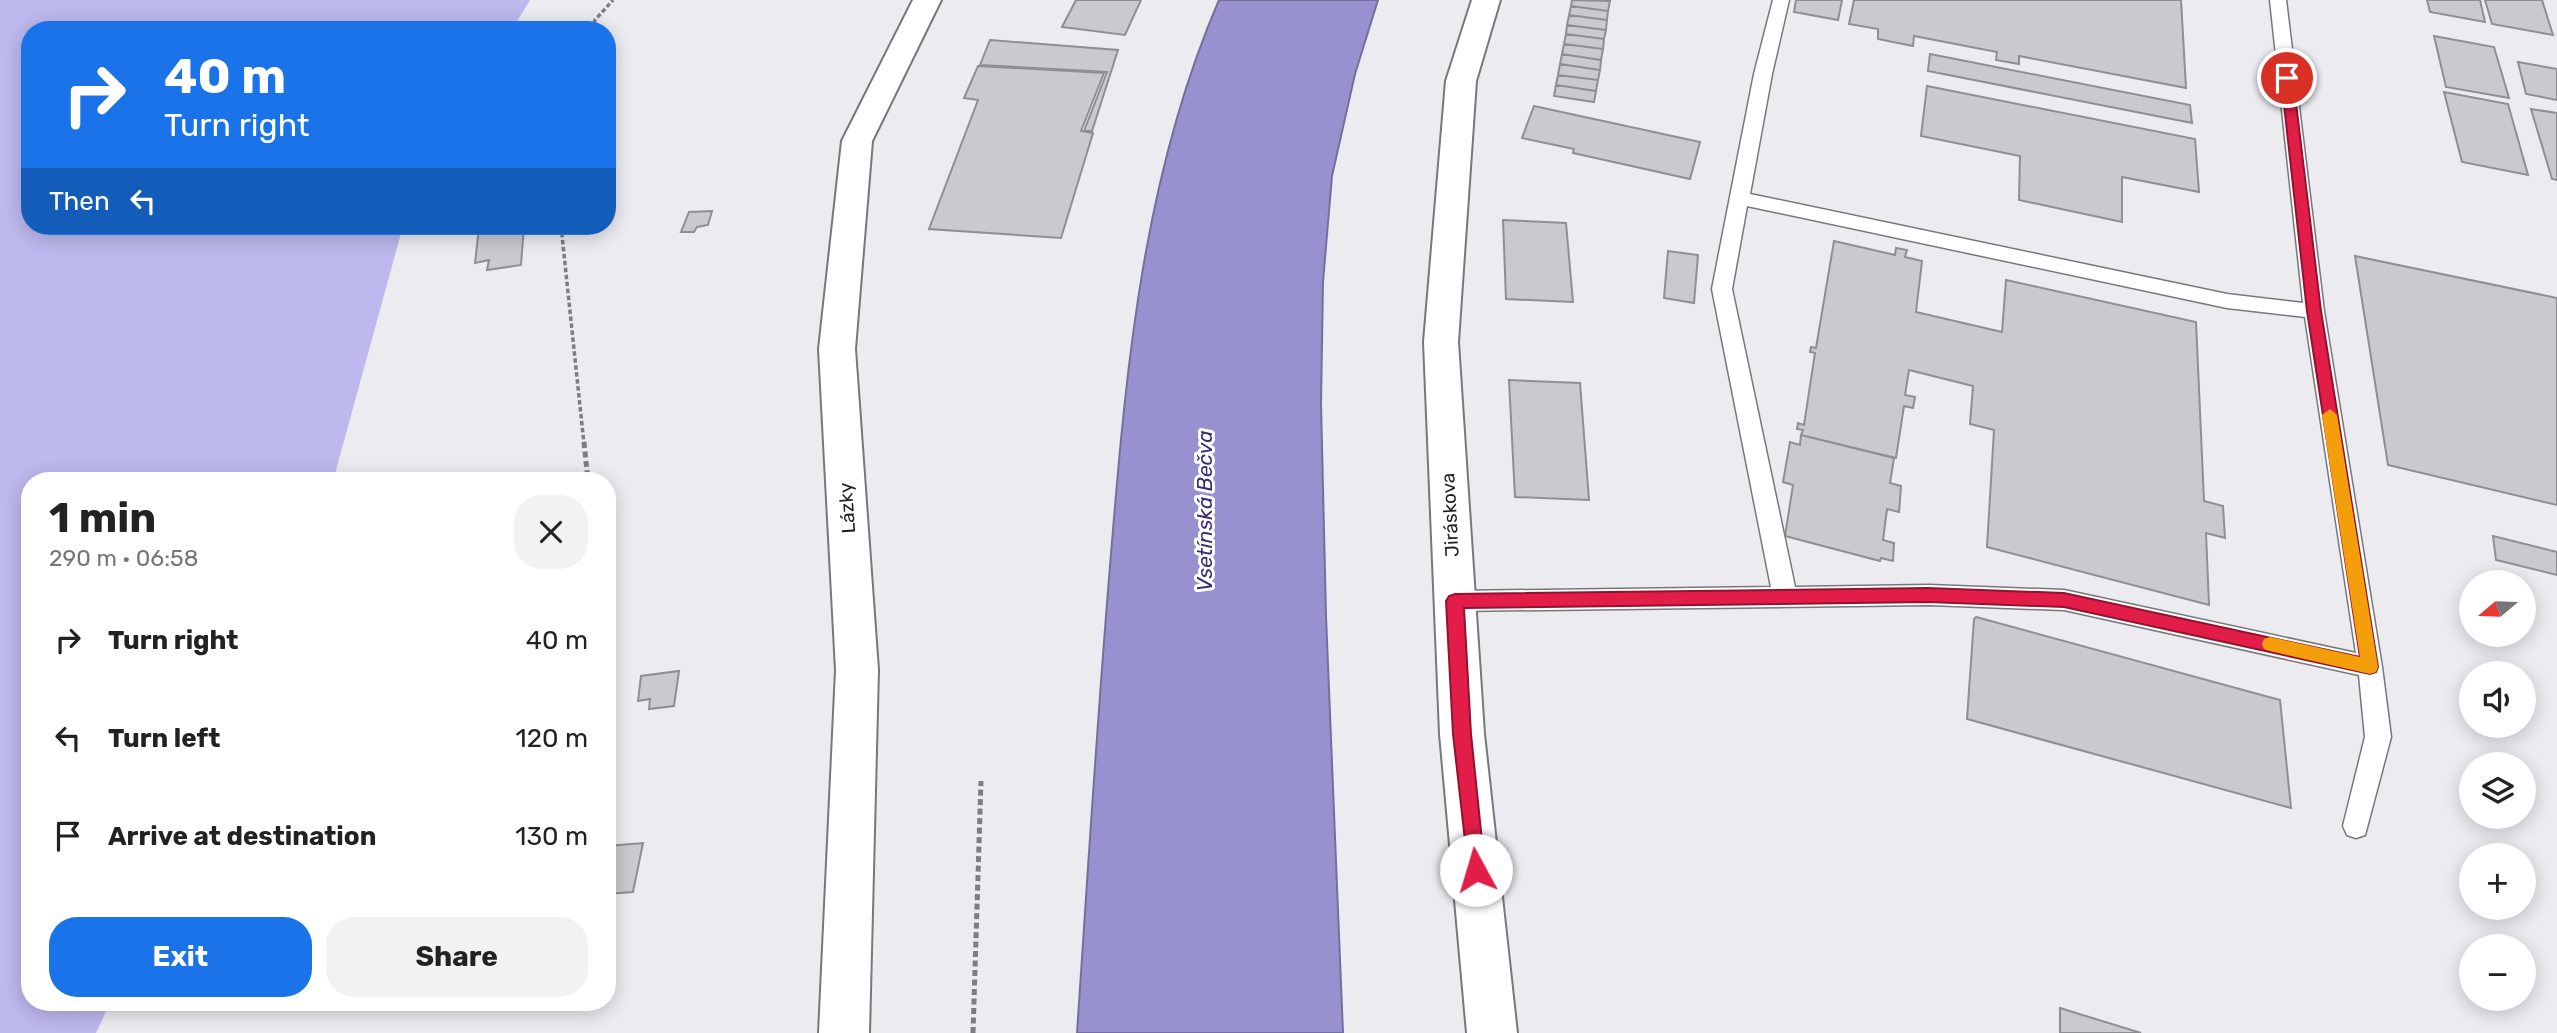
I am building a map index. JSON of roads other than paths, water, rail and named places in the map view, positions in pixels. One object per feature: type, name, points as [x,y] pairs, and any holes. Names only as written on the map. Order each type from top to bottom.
[{"type":"street","name":"Lázky","points":[[844,1033],[857,670],[837,349],[857,141],[926,0]]},
{"type":"street","name":"Jiráskova","points":[[1486,0],[1461,81],[1441,342],[1462,734],[1492,1033]]},
{"type":"lane","points":[[1781,0],[1722,289],[1785,597]]},
{"type":"lane","points":[[2278,0],[2314,311],[2370,667],[2378,737],[2356,826]]},
{"type":"lane","points":[[1739,198],[2228,301],[2314,311]]},
{"type":"lane","points":[[1455,601],[1928,595],[2064,600],[2370,667]]},
{"type":"water","name":"Vsetínská Bečva","points":[[1219,0],[1378,0],[1355,74],[1332,176],[1323,282],[1321,403],[1326,616],[1343,1033],[1077,1033],[1107,603],[1133,335],[1143,266],[1173,131]]}]
